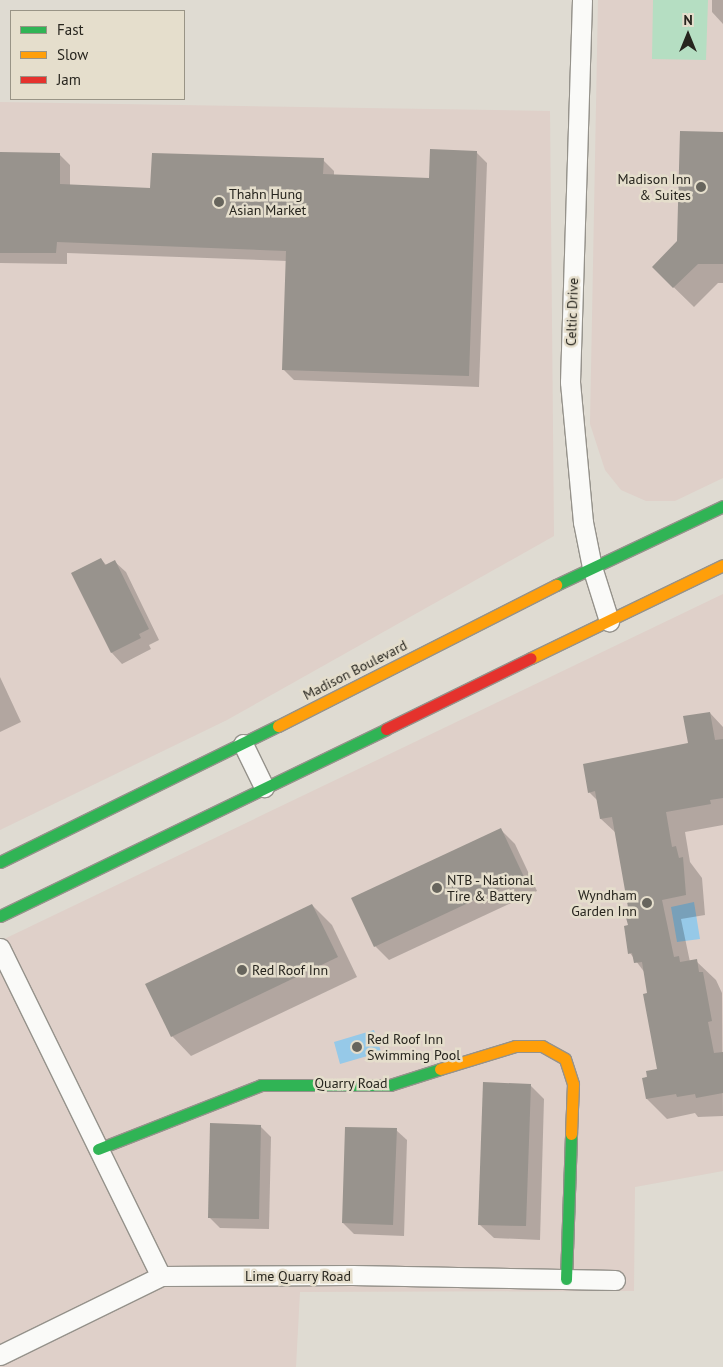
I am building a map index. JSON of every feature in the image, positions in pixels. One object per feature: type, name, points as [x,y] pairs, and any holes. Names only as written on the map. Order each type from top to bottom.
[{"type":"main road","name":"Madison Boulevard","points":[[0,862],[243,744],[592,567],[723,506]]},
{"type":"main road","points":[[0,916],[723,565]]},
{"type":"main road","name":"Quarry Road","points":[[98,1148],[261,1085],[390,1085],[515,1046],[542,1046],[565,1059],[573,1084],[566,1279]]},
{"type":"street","name":"Celtic Drive","points":[[582,0],[570,382],[581,503],[592,567],[609,621]]},
{"type":"street","points":[[243,744],[264,787]]},
{"type":"street","points":[[0,948],[161,1276]]},
{"type":"street","name":"Lime Quarry Road","points":[[0,1355],[161,1276],[352,1275],[615,1280]]},
{"type":"shaded area","points":[[598,0],[723,0],[723,478],[675,501],[646,501],[621,490],[605,470],[590,424]]},
{"type":"shaded area","points":[[0,102],[550,111],[554,536],[227,720],[0,830]]},
{"type":"shaded area","points":[[723,594],[723,1171],[635,1187],[634,1291],[300,1292],[296,1367],[0,1367],[0,941]]},
{"type":"green space","points":[[653,0],[708,0],[706,60],[652,59]]},
{"type":"water","points":[[694,902],[700,939],[677,942],[671,907]]},
{"type":"water","name":"Red Roof Inn Swimming Pool","points":[[374,1030],[381,1052],[340,1064],[334,1042]]},
{"type":"building","name":"Madison Inn & Suites","points":[[680,131],[723,132],[723,264],[698,264],[673,288],[652,267],[677,241]]},
{"type":"building","points":[[430,149],[477,151],[469,376],[282,370],[286,251],[57,242],[56,253],[0,253],[0,152],[60,153],[60,184],[150,188],[152,153],[324,158],[323,174],[429,178]]},
{"type":"building","points":[[101,558],[105,565],[115,560],[149,629],[139,634],[141,638],[111,653],[71,573]]},
{"type":"building","name":"Wyndham Garden Inn","points":[[710,712],[715,740],[723,739],[723,798],[710,800],[711,804],[666,812],[672,847],[676,846],[679,858],[683,857],[686,895],[662,900],[674,957],[679,956],[680,962],[697,959],[699,972],[703,972],[712,1021],[708,1022],[714,1053],[723,1052],[723,1093],[696,1098],[695,1094],[677,1097],[676,1094],[646,1099],[642,1078],[647,1077],[646,1071],[657,1069],[643,994],[647,993],[642,962],[634,963],[632,953],[628,954],[624,926],[628,925],[625,914],[629,913],[612,817],[600,819],[595,791],[588,793],[583,764],[688,743],[683,716]]},
{"type":"building","name":"NTB - National Tire & Battery","points":[[501,828],[524,877],[374,947],[351,898]]},
{"type":"building","name":"Red Roof Inn","points":[[312,904],[338,957],[171,1037],[145,984]]},
{"type":"building","points":[[483,1082],[531,1084],[526,1226],[478,1225]]},
{"type":"building","points":[[210,1123],[261,1125],[259,1219],[208,1218]]},
{"type":"building","points":[[345,1127],[397,1128],[393,1225],[342,1223]]},
{"type":"traffic: fast","points":[[556,585],[723,506]]},
{"type":"traffic: fast","points":[[0,862],[278,726]]},
{"type":"traffic: fast","points":[[0,916],[386,729]]},
{"type":"traffic: fast","points":[[98,1149],[261,1085],[390,1085],[440,1069]]},
{"type":"traffic: fast","points":[[566,1279],[571,1134]]},
{"type":"traffic: slow","points":[[531,658],[723,565]]},
{"type":"traffic: slow","points":[[278,726],[556,585]]},
{"type":"traffic: slow","points":[[440,1069],[515,1046],[542,1046],[565,1059],[573,1084],[571,1134]]},
{"type":"traffic: jam","points":[[386,729],[531,658]]},
{"type":"place","name":"Madison Inn & Suites","points":[[701,187]]},
{"type":"place","name":"Thahn Hung Asian Market","points":[[219,202]]},
{"type":"place","name":"NTB - National Tire & Battery","points":[[437,888]]},
{"type":"place","name":"Wyndham Garden Inn","points":[[647,903]]},
{"type":"place","name":"Red Roof Inn","points":[[242,970]]},
{"type":"place","name":"Red Roof Inn Swimming Pool","points":[[357,1047]]}]
